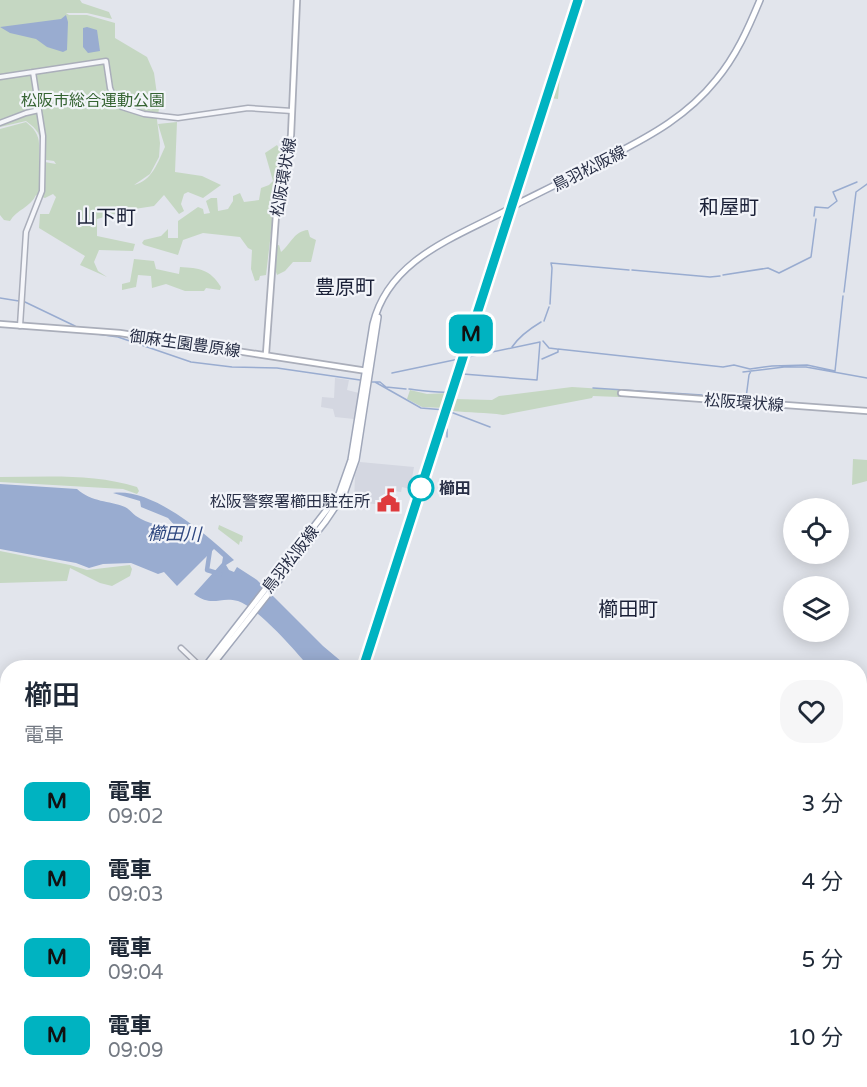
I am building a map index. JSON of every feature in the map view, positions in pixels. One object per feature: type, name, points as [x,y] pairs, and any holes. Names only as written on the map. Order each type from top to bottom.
[{"type":"main road","name":"松阪環状線","points":[[266,354],[276,215],[290,147],[297,0]]},
{"type":"main road","name":"鳥羽松阪線","points":[[212,660],[336,507],[346,490],[356,460],[377,319],[383,300],[400,273],[420,256],[653,135],[680,117],[705,93],[724,70],[742,41],[760,0]]},
{"type":"main road","name":"御麻生園豊原線","points":[[0,324],[120,333],[368,371]]},
{"type":"main road","name":"松阪環状線","points":[[621,393],[867,411]]},
{"type":"street","points":[[0,77],[106,60],[115,101],[128,109],[154,116],[189,117],[248,108],[293,111]]},
{"type":"street","points":[[20,326],[26,232],[42,193],[43,136],[33,72]]},
{"type":"street","points":[[0,123],[39,110]]},
{"type":"street","points":[[181,648],[197,660]]},
{"type":"shaded area","points":[[335,378],[349,380],[347,390],[359,393],[354,419],[335,417],[333,409],[321,407],[322,397],[334,398]]},
{"type":"shaded area","points":[[360,462],[414,467],[410,489],[402,487],[401,492],[392,491],[392,494],[385,496],[385,505],[354,502],[355,475]]},
{"type":"green space","name":"松阪市総合運動公園","points":[[0,0],[80,0],[82,3],[109,12],[112,19],[87,13],[66,13],[87,15],[115,23],[115,38],[147,57],[154,73],[159,109],[157,120],[159,157],[150,174],[134,185],[150,175],[165,147],[158,124],[177,122],[175,172],[202,176],[221,185],[203,198],[188,192],[184,194],[181,204],[184,211],[179,214],[164,195],[154,206],[128,210],[97,219],[97,236],[135,244],[133,251],[99,250],[94,262],[98,271],[107,277],[80,265],[85,256],[39,228],[40,214],[49,214],[56,197],[53,194],[45,198],[36,195],[31,203],[10,221],[4,220],[0,215],[0,129],[26,122],[37,135],[39,161],[56,164],[54,161],[40,159],[40,137],[36,129],[26,121],[0,127]]},
{"type":"green space","points":[[561,62],[558,99],[550,98]]},
{"type":"green space","points":[[277,145],[281,152],[286,153],[274,207],[266,275],[260,276],[259,280],[255,281],[251,269],[252,250],[240,237],[203,233],[183,240],[178,255],[142,243],[144,240],[161,236],[168,229],[168,238],[178,238],[178,221],[198,207],[203,209],[204,214],[210,213],[206,201],[211,198],[217,198],[218,211],[228,209],[233,196],[240,193],[244,202],[259,200],[261,188],[273,181],[265,153]]},
{"type":"green space","points":[[308,230],[310,237],[316,240],[311,262],[293,262],[285,271],[277,275],[275,246],[279,245],[281,252],[296,235]]},
{"type":"green space","points":[[134,259],[154,261],[156,269],[179,274],[180,267],[204,271],[213,276],[221,287],[220,290],[206,288],[204,291],[185,291],[166,284],[152,288],[151,276],[138,275],[136,287],[122,290],[122,284],[130,282]]},
{"type":"green space","points":[[572,387],[620,390],[619,397],[593,396],[503,415],[452,411],[455,399],[492,400],[499,396]]},
{"type":"green space","points":[[410,390],[427,394],[449,393],[445,408],[422,407],[407,399]]},
{"type":"green space","points":[[853,459],[867,460],[867,481],[852,485]]},
{"type":"green space","points":[[0,477],[86,478],[137,487],[139,491],[137,494],[123,489],[0,482]]},
{"type":"green space","points":[[219,525],[243,536],[242,542],[240,541],[239,545],[218,529]]},
{"type":"green space","points":[[0,551],[87,570],[130,565],[132,569],[130,576],[112,586],[100,583],[70,568],[67,581],[0,583]]},
{"type":"water","points":[[66,15],[67,50],[63,52],[47,47],[36,39],[10,33],[0,27],[61,19]]},
{"type":"water","points":[[83,28],[97,30],[100,51],[88,53],[83,47]]},
{"type":"water","points":[[0,484],[77,489],[95,499],[125,507],[145,521],[176,527],[168,518],[141,507],[140,501],[113,493],[129,493],[145,498],[178,515],[222,549],[234,560],[226,565],[229,570],[234,572],[237,567],[257,580],[340,660],[303,660],[276,630],[246,605],[231,600],[206,600],[194,594],[222,563],[223,557],[214,549],[177,586],[164,572],[158,574],[131,563],[103,564],[89,568],[76,563],[0,549]]},
{"type":"waterway","points":[[814,216],[815,207],[828,208],[837,201],[833,192],[857,182]]},
{"type":"waterway","points":[[844,292],[856,192],[867,184]]},
{"type":"waterway","points":[[723,275],[768,268],[779,273],[811,257],[816,219]]},
{"type":"waterway","points":[[550,304],[551,263],[629,270]]},
{"type":"waterway","points":[[632,270],[720,276]]},
{"type":"waterway","points":[[542,359],[558,352],[558,349],[723,367],[734,365],[750,369],[807,365],[835,371],[843,296]]},
{"type":"waterway","points":[[0,298],[25,302],[75,326]]},
{"type":"waterway","points":[[544,321],[549,307]]},
{"type":"waterway","points":[[512,347],[525,333],[541,322]]},
{"type":"waterway","points":[[90,333],[118,337],[191,362],[232,367],[277,368],[360,380]]},
{"type":"waterway","points":[[543,341],[549,348],[557,349]]},
{"type":"waterway","points":[[392,373],[540,342],[537,380],[463,374],[458,391],[455,391]]},
{"type":"waterway","points":[[743,372],[806,367],[867,378]]},
{"type":"waterway","points":[[707,396],[746,398],[751,371]]},
{"type":"waterway","points":[[372,382],[380,382],[386,387],[406,389]]},
{"type":"waterway","points":[[375,382],[421,408],[445,410]]},
{"type":"waterway","points":[[593,388],[702,395]]},
{"type":"waterway","points":[[409,389],[451,392]]},
{"type":"waterway","points":[[448,411],[490,427]]},
{"type":"waterway","points":[[447,429],[447,437]]},
{"type":"waterway","name":"櫛田川","points":[[210,550],[207,570],[220,574]]},
{"type":"railway","points":[[366,660],[578,0]]},
{"type":"train","name":"M","points":[[366,660],[578,0]]},
{"type":"place","name":"櫛田","points":[[421,488]]},
{"type":"place","name":"松阪警察署櫛田駐在所","points":[[388,501]]},
{"type":"district","name":"和屋町","points":[[729,207]]},
{"type":"district","name":"山下町","points":[[106,217]]},
{"type":"district","name":"豊原町","points":[[345,287]]},
{"type":"district","name":"櫛田町","points":[[628,609]]}]
